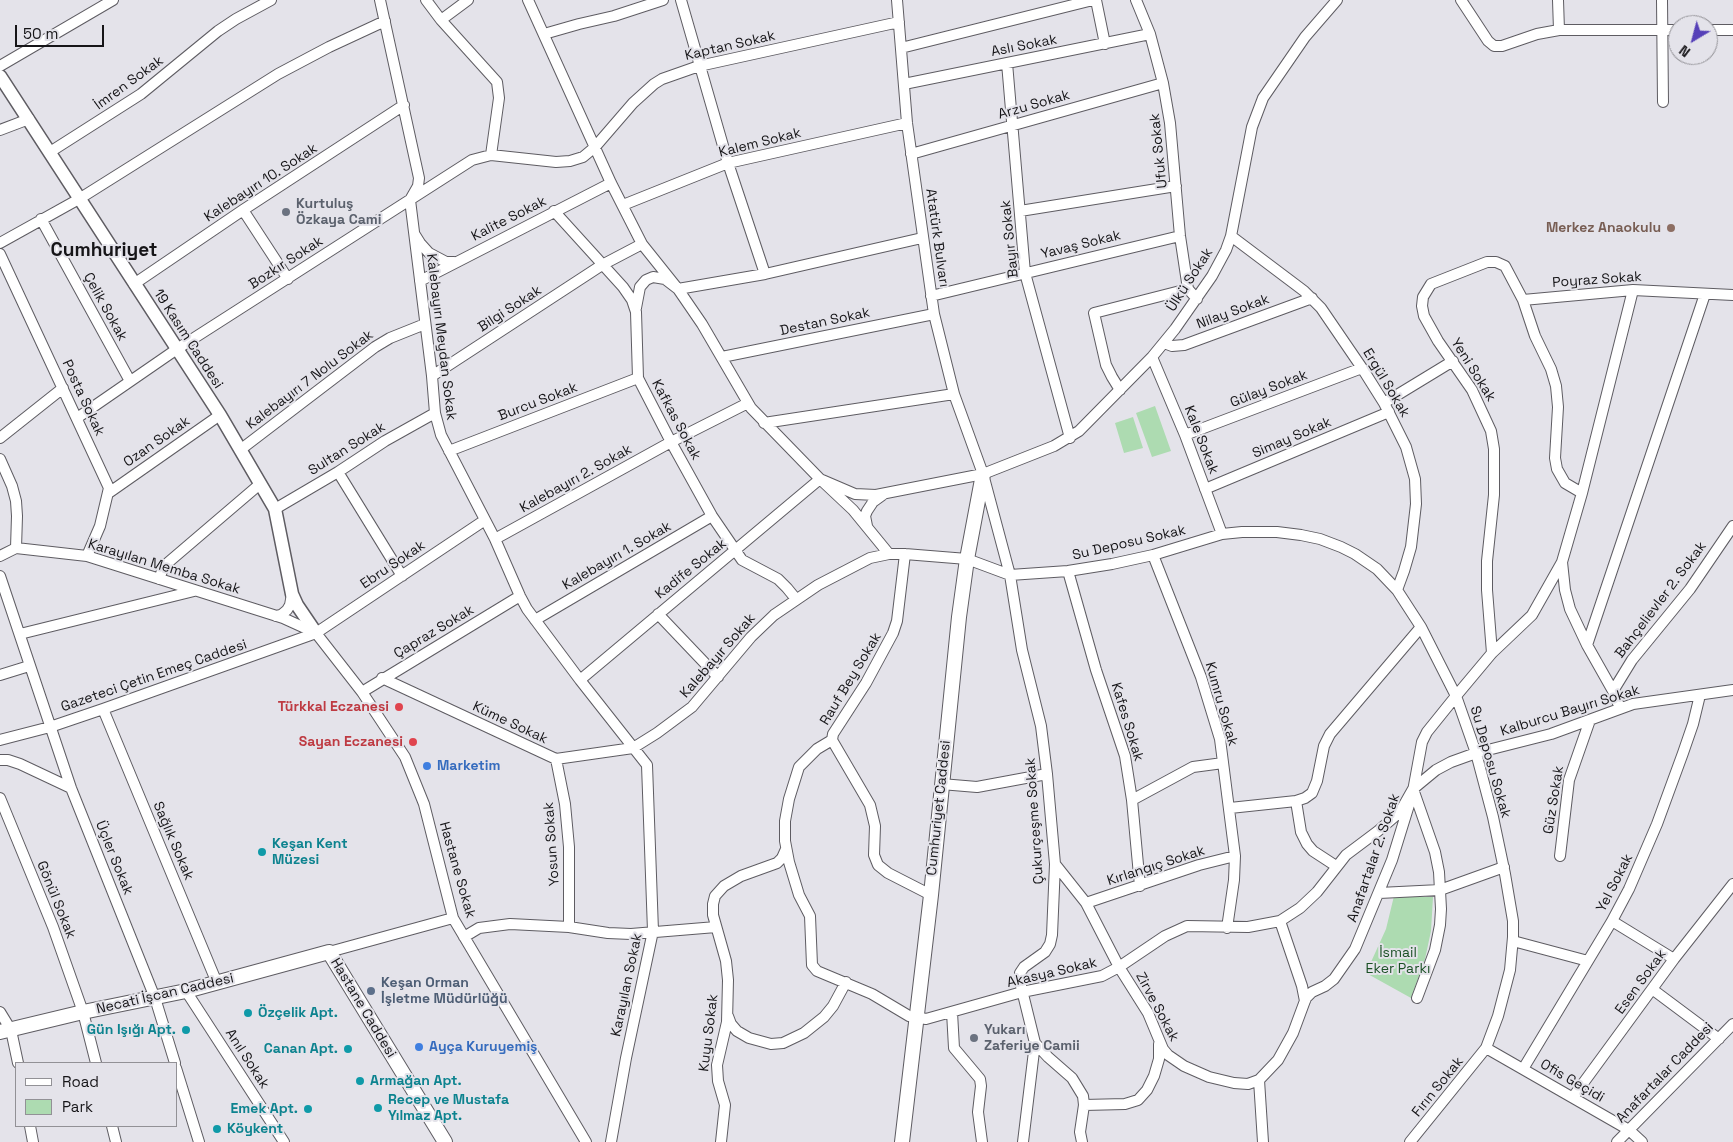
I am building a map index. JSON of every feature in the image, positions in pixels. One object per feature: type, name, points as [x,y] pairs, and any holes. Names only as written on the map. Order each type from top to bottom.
[{"type":"main road","name":"Cumhuriyet Caddesi","points":[[902,1142],[915,1018],[931,895],[941,784],[966,559],[982,474]]},
{"type":"main road","name":"Necati İşcan Caddesi","points":[[5,1031],[83,1012],[186,991],[332,951]]},
{"type":"main road","name":"Hastane Caddesi","points":[[332,951],[445,1142]]},
{"type":"main road","name":"Hastane Caddesi","points":[[332,951],[454,1142]]},
{"type":"street","points":[[0,66],[113,0]]},
{"type":"street","name":"İmren Sokak","points":[[50,152],[141,94],[218,31],[271,0]]},
{"type":"street","name":"Kalebayırı Meydan Sokak","points":[[380,0],[419,181],[410,200],[435,414],[441,435],[495,539],[520,596],[535,620],[633,748]]},
{"type":"street","points":[[426,0],[497,82],[499,98],[490,155],[562,162],[583,157],[595,147]]},
{"type":"street","points":[[442,20],[468,0]]},
{"type":"street","points":[[528,0],[611,183],[642,244],[678,289],[702,324],[748,403],[764,423],[847,504],[889,554]]},
{"type":"street","points":[[544,34],[614,16],[663,0]]},
{"type":"street","points":[[681,0],[728,163],[765,274]]},
{"type":"street","name":"Atatürk Bulvarı","points":[[897,0],[907,123],[934,314],[954,394],[982,474]]},
{"type":"street","points":[[901,48],[1094,0],[1105,44]]},
{"type":"street","name":"Ufuk Sokak","points":[[1136,0],[1150,34],[1164,83],[1170,122],[1180,236],[1188,290]]},
{"type":"street","name":"Ülkü Sokak","points":[[820,479],[860,495],[876,495],[982,474],[1054,446],[1070,438],[1086,424],[1164,343],[1220,263],[1231,236],[1252,127],[1263,98],[1305,37],[1338,0]]},
{"type":"street","points":[[1462,0],[1494,46],[1502,46],[1537,34],[1559,30],[1668,30]]},
{"type":"street","points":[[1558,0],[1559,30]]},
{"type":"street","points":[[1662,0],[1663,102]]},
{"type":"street","points":[[0,243],[79,199],[278,74],[385,21]]},
{"type":"street","name":"Kaptan Sokak","points":[[595,147],[618,119],[654,84],[672,75],[699,66],[899,22]]},
{"type":"street","points":[[1718,30],[1733,30]]},
{"type":"street","name":"Aslı Sokak","points":[[904,84],[1150,34]]},
{"type":"street","name":"Bayır Sokak","points":[[1007,63],[1025,273],[1070,438]]},
{"type":"street","name":"19 Kasım Caddesi","points":[[0,76],[220,416],[275,509],[292,594],[297,605],[316,633]]},
{"type":"street","name":"Arzu Sokak","points":[[911,154],[1164,83]]},
{"type":"street","name":"Kalebayırı 10. Sokak","points":[[134,284],[404,105]]},
{"type":"street","points":[[0,130],[29,119]]},
{"type":"street","name":"Kalem Sokak","points":[[623,205],[728,163],[907,123]]},
{"type":"street","name":"Bozkır Sokak","points":[[77,418],[177,349],[472,160],[490,155]]},
{"type":"street","name":"Kalite Sokak","points":[[420,281],[611,183]]},
{"type":"street","points":[[1020,210],[1176,186]]},
{"type":"street","points":[[243,210],[288,279]]},
{"type":"street","name":"Kafkas Sokak","points":[[554,211],[632,300],[636,312],[638,378],[712,516],[735,551],[746,563],[783,583],[796,599]]},
{"type":"street","name":"Çelik Sokak","points":[[41,219],[130,381]]},
{"type":"street","points":[[414,232],[424,249],[435,257],[446,262],[458,261]]},
{"type":"street","name":"Yavaş Sokak","points":[[931,296],[1180,236]]},
{"type":"street","name":"Ergül Sokak","points":[[1231,236],[1312,298],[1328,317],[1387,408],[1410,458],[1416,489],[1411,547],[1397,590]]},
{"type":"street","points":[[649,278],[664,279],[678,289],[765,274],[922,238]]},
{"type":"street","name":"Bilgi Sokak","points":[[432,376],[602,265],[642,244]]},
{"type":"street","name":"Posta Sokak","points":[[0,254],[110,492]]},
{"type":"street","name":"Yeni Sokak","points":[[1492,653],[1487,561],[1494,495],[1494,449],[1491,432],[1482,409],[1430,327],[1423,311],[1423,297],[1431,284],[1480,264],[1496,262],[1505,266],[1523,300],[1534,336],[1551,369],[1556,386],[1558,407],[1555,458],[1557,469],[1565,483],[1582,492]]},
{"type":"street","points":[[602,265],[624,283],[637,284],[658,273],[659,265]]},
{"type":"street","points":[[636,312],[638,291],[649,278]]},
{"type":"street","points":[[1120,390],[1106,365],[1094,313],[1188,290],[1197,298]]},
{"type":"street","points":[[1417,998],[1438,938],[1441,909],[1439,872],[1435,852],[1414,789],[1424,738],[1492,653],[1532,615],[1562,562],[1582,492],[1633,290]]},
{"type":"street","name":"Poyraz Sokak","points":[[1523,300],[1633,290],[1733,295]]},
{"type":"street","points":[[1587,645],[1705,294]]},
{"type":"street","name":"Nilay Sokak","points":[[1164,343],[1172,346],[1184,345],[1312,298]]},
{"type":"street","name":"Destan Sokak","points":[[722,357],[934,314]]},
{"type":"street","name":"Kalebayırı 7 Nolu Sokak","points":[[240,450],[375,347],[390,338],[425,324]]},
{"type":"street","name":"Kale Sokak","points":[[1152,357],[1185,435],[1222,534]]},
{"type":"street","name":"Simay Sokak","points":[[1205,489],[1387,408],[1453,361]]},
{"type":"street","name":"Gülay Sokak","points":[[1185,435],[1362,368]]},
{"type":"street","name":"Burcu Sokak","points":[[449,452],[638,378]]},
{"type":"street","points":[[0,438],[63,388]]},
{"type":"street","points":[[764,423],[954,394]]},
{"type":"street","name":"Kalebayırı 2. Sokak","points":[[495,539],[671,442],[748,403]]},
{"type":"street","name":"Sultan Sokak","points":[[275,509],[338,472],[385,441],[435,414]]},
{"type":"street","name":"Ozan Sokak","points":[[110,492],[220,416]]},
{"type":"street","points":[[0,459],[12,486],[17,516],[16,548],[0,556]]},
{"type":"street","points":[[338,472],[402,576]]},
{"type":"street","name":"Çukurçeşme Sokak","points":[[982,474],[1010,575],[1022,650],[1041,726],[1056,864],[1051,940],[1045,952],[1021,970],[1020,977],[1035,1043],[1023,1142]]},
{"type":"street","name":"Kadife Sokak","points":[[580,680],[820,479]]},
{"type":"street","points":[[159,579],[164,566],[260,484]]},
{"type":"street","points":[[87,556],[100,526],[110,492]]},
{"type":"street","points":[[868,527],[865,516],[870,506],[888,492]]},
{"type":"street","name":"Kalebayırı 1. Sokak","points":[[535,620],[712,516]]},
{"type":"street","name":"Ebru Sokak","points":[[316,633],[485,520]]},
{"type":"street","name":"Bahçelievler 2. Sokak","points":[[1613,692],[1632,660],[1690,589],[1733,526]]},
{"type":"street","name":"Su Deposu Sokak","points":[[966,559],[1010,575],[1068,571],[1112,564],[1222,534],[1260,531],[1320,539],[1355,554],[1377,569],[1397,590],[1421,627],[1456,696],[1476,753],[1504,867],[1512,912],[1513,941],[1510,970],[1486,1048]]},
{"type":"street","name":"Karayılan Memba Sokak","points":[[16,548],[87,556],[276,616],[316,633]]},
{"type":"street","name":"Kalebayır Sokak","points":[[633,748],[677,720],[692,707],[734,656],[762,626],[796,599],[818,585],[863,561],[889,554],[966,559]]},
{"type":"street","name":"Rauf Bey Sokak","points":[[905,554],[897,621],[893,633],[870,676],[833,734],[832,740],[870,805],[875,826],[874,855],[876,862],[888,873],[931,895]]},
{"type":"street","name":"Kumru Sokak","points":[[1153,554],[1200,677],[1220,739],[1235,856],[1234,880],[1227,928]]},
{"type":"street","points":[[1562,562],[1565,590],[1570,609],[1620,708]]},
{"type":"street","name":"Kafes Sokak","points":[[1068,571],[1096,670],[1125,756],[1132,800],[1140,886]]},
{"type":"street","name":"Üçler Sokak","points":[[0,576],[4,602],[20,634],[71,788],[155,998],[175,1062]]},
{"type":"street","points":[[20,634],[195,591]]},
{"type":"street","points":[[276,616],[281,615],[287,610],[292,594]]},
{"type":"street","name":"Çapraz Sokak","points":[[362,692],[382,678],[520,596]]},
{"type":"street","points":[[658,614],[718,677]]},
{"type":"street","points":[[1230,808],[1296,801],[1306,798],[1314,789],[1324,746],[1334,729],[1421,627]]},
{"type":"street","name":"Hastane Sokak","points":[[316,633],[362,692],[399,746],[413,773],[425,809],[453,918],[586,1142]]},
{"type":"street","name":"Gazeteci Çetin Emeç Caddesi","points":[[0,740],[50,727],[316,633]]},
{"type":"street","points":[[0,675],[30,666]]},
{"type":"street","name":"Küme Sokak","points":[[382,678],[556,760],[633,748]]},
{"type":"street","name":"Kalburcu Bayırı Sokak","points":[[1476,753],[1551,734],[1620,708],[1647,701],[1733,690]]},
{"type":"street","name":"Yel Sokak","points":[[1523,1069],[1629,889],[1657,824],[1693,724],[1700,695]]},
{"type":"street","name":"Sağlık Sokak","points":[[103,709],[217,983]]},
{"type":"street","name":"Güz Sokak","points":[[1560,856],[1569,780],[1576,755],[1590,720]]},
{"type":"street","points":[[832,740],[810,755],[797,772],[785,821],[786,848],[799,895],[810,916],[813,968],[846,982],[915,1018]]},
{"type":"street","name":"Karayılan Sokak","points":[[611,1142],[626,1058],[653,931],[648,765],[633,748]]},
{"type":"street","name":"Akasya Sokak","points":[[915,1018],[931,1018],[1022,992],[1095,978],[1119,967],[1165,936],[1181,928],[1202,926],[1227,928],[1266,925],[1280,921],[1300,908],[1317,892],[1336,866],[1352,850],[1400,812],[1414,789],[1436,770],[1476,753]]},
{"type":"street","points":[[0,760],[8,760],[20,764],[71,788]]},
{"type":"street","name":"Yosun Sokak","points":[[556,760],[569,847],[569,927]]},
{"type":"street","points":[[1132,800],[1193,767],[1223,763]]},
{"type":"street","points":[[941,784],[978,787],[1047,774]]},
{"type":"street","name":"Anafartalar 2. Sokak","points":[[1259,1080],[1272,1068],[1285,1049],[1304,1001],[1315,990],[1330,983],[1344,968],[1362,936],[1392,860],[1414,789]]},
{"type":"street","name":"Gönül Sokak","points":[[0,798],[52,927],[83,1012],[96,1062]]},
{"type":"street","points":[[1296,801],[1301,832],[1307,844],[1313,851],[1336,866]]},
{"type":"street","name":"Kuyu Sokak","points":[[722,1142],[724,1106],[717,1070],[728,1016],[728,971],[712,906],[721,889],[734,880],[777,863],[782,858],[786,848]]},
{"type":"street","name":"Kırlangıç Sokak","points":[[1086,903],[1199,865],[1235,856]]},
{"type":"street","name":"Zirve Sokak","points":[[1056,864],[1086,903],[1119,967],[1142,1002],[1168,1055],[1178,1063],[1209,1077],[1248,1084],[1259,1080]]},
{"type":"street","points":[[1379,893],[1440,890],[1504,867]]},
{"type":"street","name":"Esen Sokak","points":[[1573,1097],[1674,958],[1733,884]]},
{"type":"street","points":[[332,951],[453,918]]},
{"type":"street","points":[[1612,920],[1674,958]]},
{"type":"street","points":[[1280,921],[1302,986],[1304,1001]]},
{"type":"street","points":[[464,937],[479,928],[499,924],[533,924],[631,934],[716,927]]},
{"type":"street","points":[[1513,941],[1588,961]]},
{"type":"street","points":[[724,1035],[729,1029],[733,1028],[750,1038],[765,1043],[777,1044],[791,1040],[824,1018],[846,982]]},
{"type":"street","points":[[1302,986],[1308,991],[1315,990]]},
{"type":"street","points":[[1652,989],[1719,1039]]},
{"type":"street","name":"Anıl Sokak","points":[[186,991],[284,1142]]},
{"type":"street","points":[[0,1012],[5,1031],[18,1062]]},
{"type":"street","points":[[952,1012],[954,1048],[980,1080],[978,1112],[982,1142]]},
{"type":"street","points":[[728,1016],[731,1024],[737,1031]]},
{"type":"street","name":"Anafartalar Caddesi","points":[[1617,1142],[1733,1024]]},
{"type":"street","points":[[1084,1104],[1132,1103],[1138,1100],[1147,1090],[1155,1072],[1159,1059],[1160,1040]]},
{"type":"street","points":[[1035,1043],[1076,1082],[1083,1096],[1084,1104],[1080,1132],[1082,1142]]},
{"type":"street","name":"Ofis Geçidi","points":[[1486,1048],[1629,1130],[1642,1142]]},
{"type":"street","name":"Fırın Sokak","points":[[1410,1142],[1486,1048]]},
{"type":"street","points":[[1155,1072],[1165,1062],[1178,1063]]},
{"type":"street","points":[[178,1074],[199,1142]]},
{"type":"street","points":[[1259,1080],[1263,1142]]},
{"type":"street","points":[[30,1127],[33,1142]]},
{"type":"street","points":[[112,1127],[116,1142]]},
{"type":"green space","points":[[1155,406],[1171,451],[1152,457],[1136,413]]},
{"type":"green space","points":[[1133,417],[1143,448],[1124,453],[1115,423]]},
{"type":"green space","name":"İsmail Eker Parkı","points":[[1394,896],[1433,897],[1431,931],[1425,959],[1411,998],[1366,973],[1386,929]]},
{"type":"place","name":"Kurtuluş Özkaya Cami","points":[[286,212]]},
{"type":"place","name":"Merkez Anaokulu","points":[[1671,228]]},
{"type":"place","name":"Türkkal Eczanesi","points":[[399,707]]},
{"type":"place","name":"Sayan Eczanesi","points":[[413,742]]},
{"type":"place","name":"Marketim","points":[[427,766]]},
{"type":"place","name":"Keşan Kent Müzesi","points":[[262,852]]},
{"type":"place","name":"Keşan Orman İşletme Müdürlüğü","points":[[371,991]]},
{"type":"place","name":"Özçelik Apt.","points":[[248,1013]]},
{"type":"place","name":"Gün Işığı Apt.","points":[[186,1030]]},
{"type":"place","name":"Yukarı Zaferiye Camii","points":[[974,1038]]},
{"type":"place","name":"Ayça Kuruyemiş","points":[[419,1047]]},
{"type":"place","name":"Canan Apt.","points":[[348,1049]]},
{"type":"place","name":"Armağan Apt.","points":[[360,1081]]},
{"type":"place","name":"Recep ve Mustafa Yılmaz Apt.","points":[[378,1108]]},
{"type":"place","name":"Emek Apt.","points":[[308,1109]]},
{"type":"place","name":"Köykent","points":[[217,1129]]},
{"type":"district","name":"Cumhuriyet","points":[[104,251]]}]
